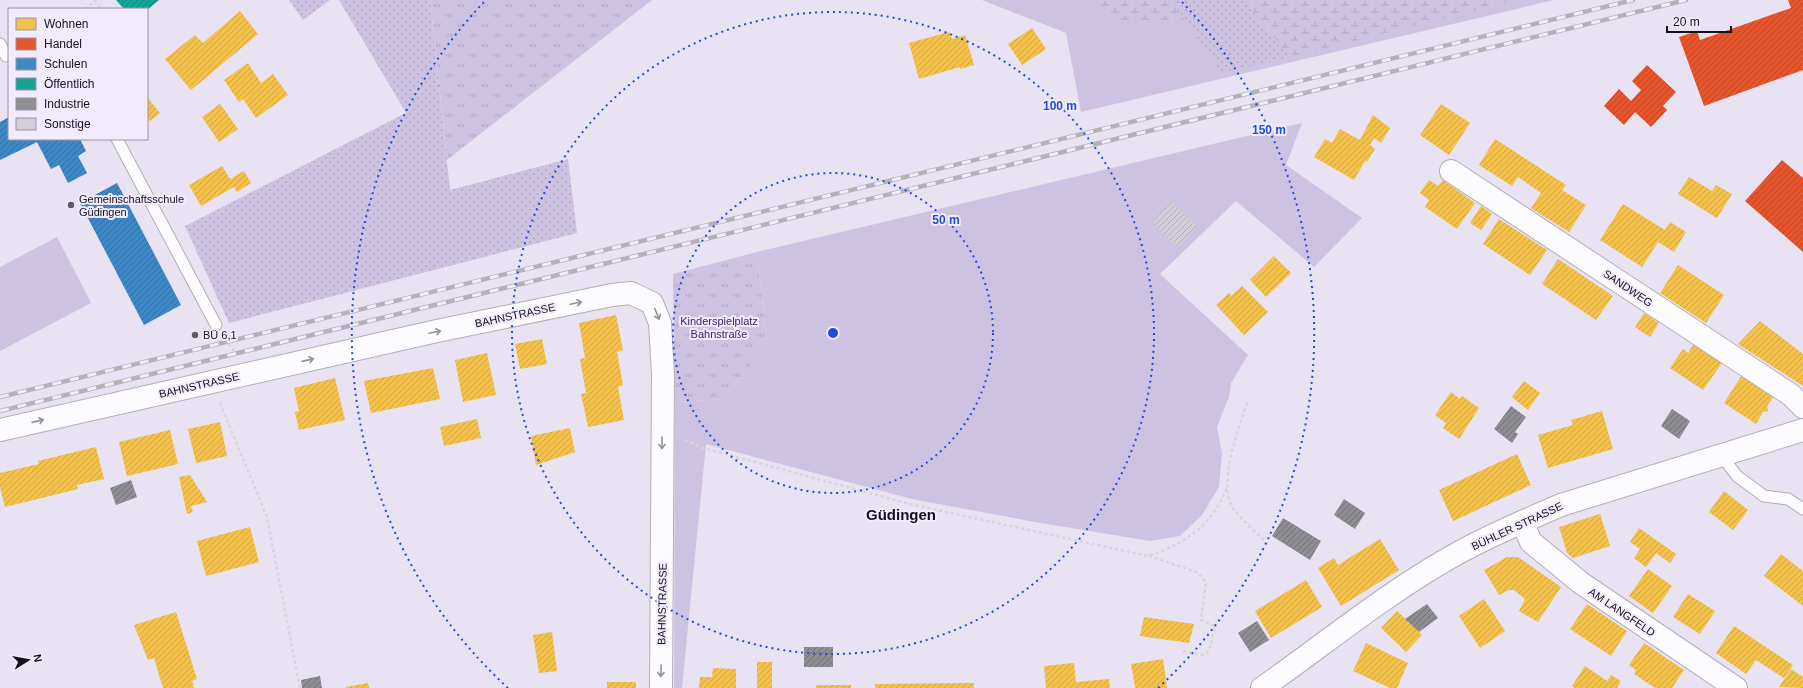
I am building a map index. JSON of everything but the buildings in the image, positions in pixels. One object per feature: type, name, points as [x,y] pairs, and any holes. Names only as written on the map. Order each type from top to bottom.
[{"type":"street","name":"SANDWEG","points":[[1451,171],[1791,395],[1803,407]]},
{"type":"street","name":"BAHNSTRASSE","points":[[0,430],[437,331],[612,295],[631,293],[652,303],[660,323],[662,431],[661,688]]},
{"type":"street","name":"BÜHLER STRASSE","points":[[1262,688],[1335,634],[1408,584],[1451,557],[1522,522],[1561,505],[1803,430]]},
{"type":"street","name":"AM LANGFELD","points":[[1522,522],[1531,542],[1581,583],[1736,688]]},
{"type":"lane","points":[[0,44],[6,56],[8,55]]},
{"type":"lane","points":[[117,140],[216,325]]},
{"type":"lane","points":[[1721,455],[1737,476],[1764,496],[1788,499],[1803,509]]},
{"type":"path","points":[[86,8],[95,1]]},
{"type":"path","points":[[216,325],[248,374]]},
{"type":"path","points":[[213,381],[218,399],[267,517],[300,688]]},
{"type":"path","points":[[1148,556],[1168,549],[1189,537],[1205,524],[1217,510],[1227,487],[1233,444],[1248,404]]},
{"type":"path","points":[[662,431],[703,448],[910,504],[1148,556],[1199,573],[1206,583],[1201,620],[1215,626],[1209,651],[1204,655],[1182,651]]},
{"type":"path","points":[[1227,487],[1232,507],[1267,543]]},
{"type":"green space","points":[[289,0],[330,0],[303,20]]},
{"type":"green space","points":[[339,0],[430,0],[450,190],[568,159],[577,233],[229,323],[185,226],[406,113]]},
{"type":"green space","points":[[430,0],[652,0],[447,160]]},
{"type":"green space","points":[[982,0],[1554,0],[1081,112],[1066,33]]},
{"type":"green space","points":[[1093,0],[1171,0],[1185,20],[1125,23],[1094,4]]},
{"type":"green space","points":[[1171,0],[1243,0],[1290,57],[1222,73]]},
{"type":"green space","points":[[1243,0],[1517,0],[1290,57]]},
{"type":"green space","points":[[1302,123],[1286,165],[1362,218],[1314,267],[1236,201],[1160,274],[1248,355],[1231,383],[1229,397],[1217,427],[1222,453],[1219,487],[1202,515],[1180,536],[1150,541],[1035,522],[912,499],[706,444],[682,688],[674,688],[675,402],[725,399],[767,344],[757,252]]},
{"type":"green space","points":[[57,237],[91,303],[0,351],[0,267]]},
{"type":"green space","name":"Kinderspielplatz Bahnstraße","points":[[757,252],[767,344],[725,399],[675,402],[673,274]]},
{"type":"railway","points":[[0,397],[1633,0]]},
{"type":"railway","points":[[0,411],[1686,0]]},
{"type":"place","name":"Gemeinschaftsschule Güdingen","points":[[71,205]]},
{"type":"place","name":"BÜ 6,1","points":[[195,335]]},
{"type":"district","name":"Güdingen","points":[[901,515]]}]
